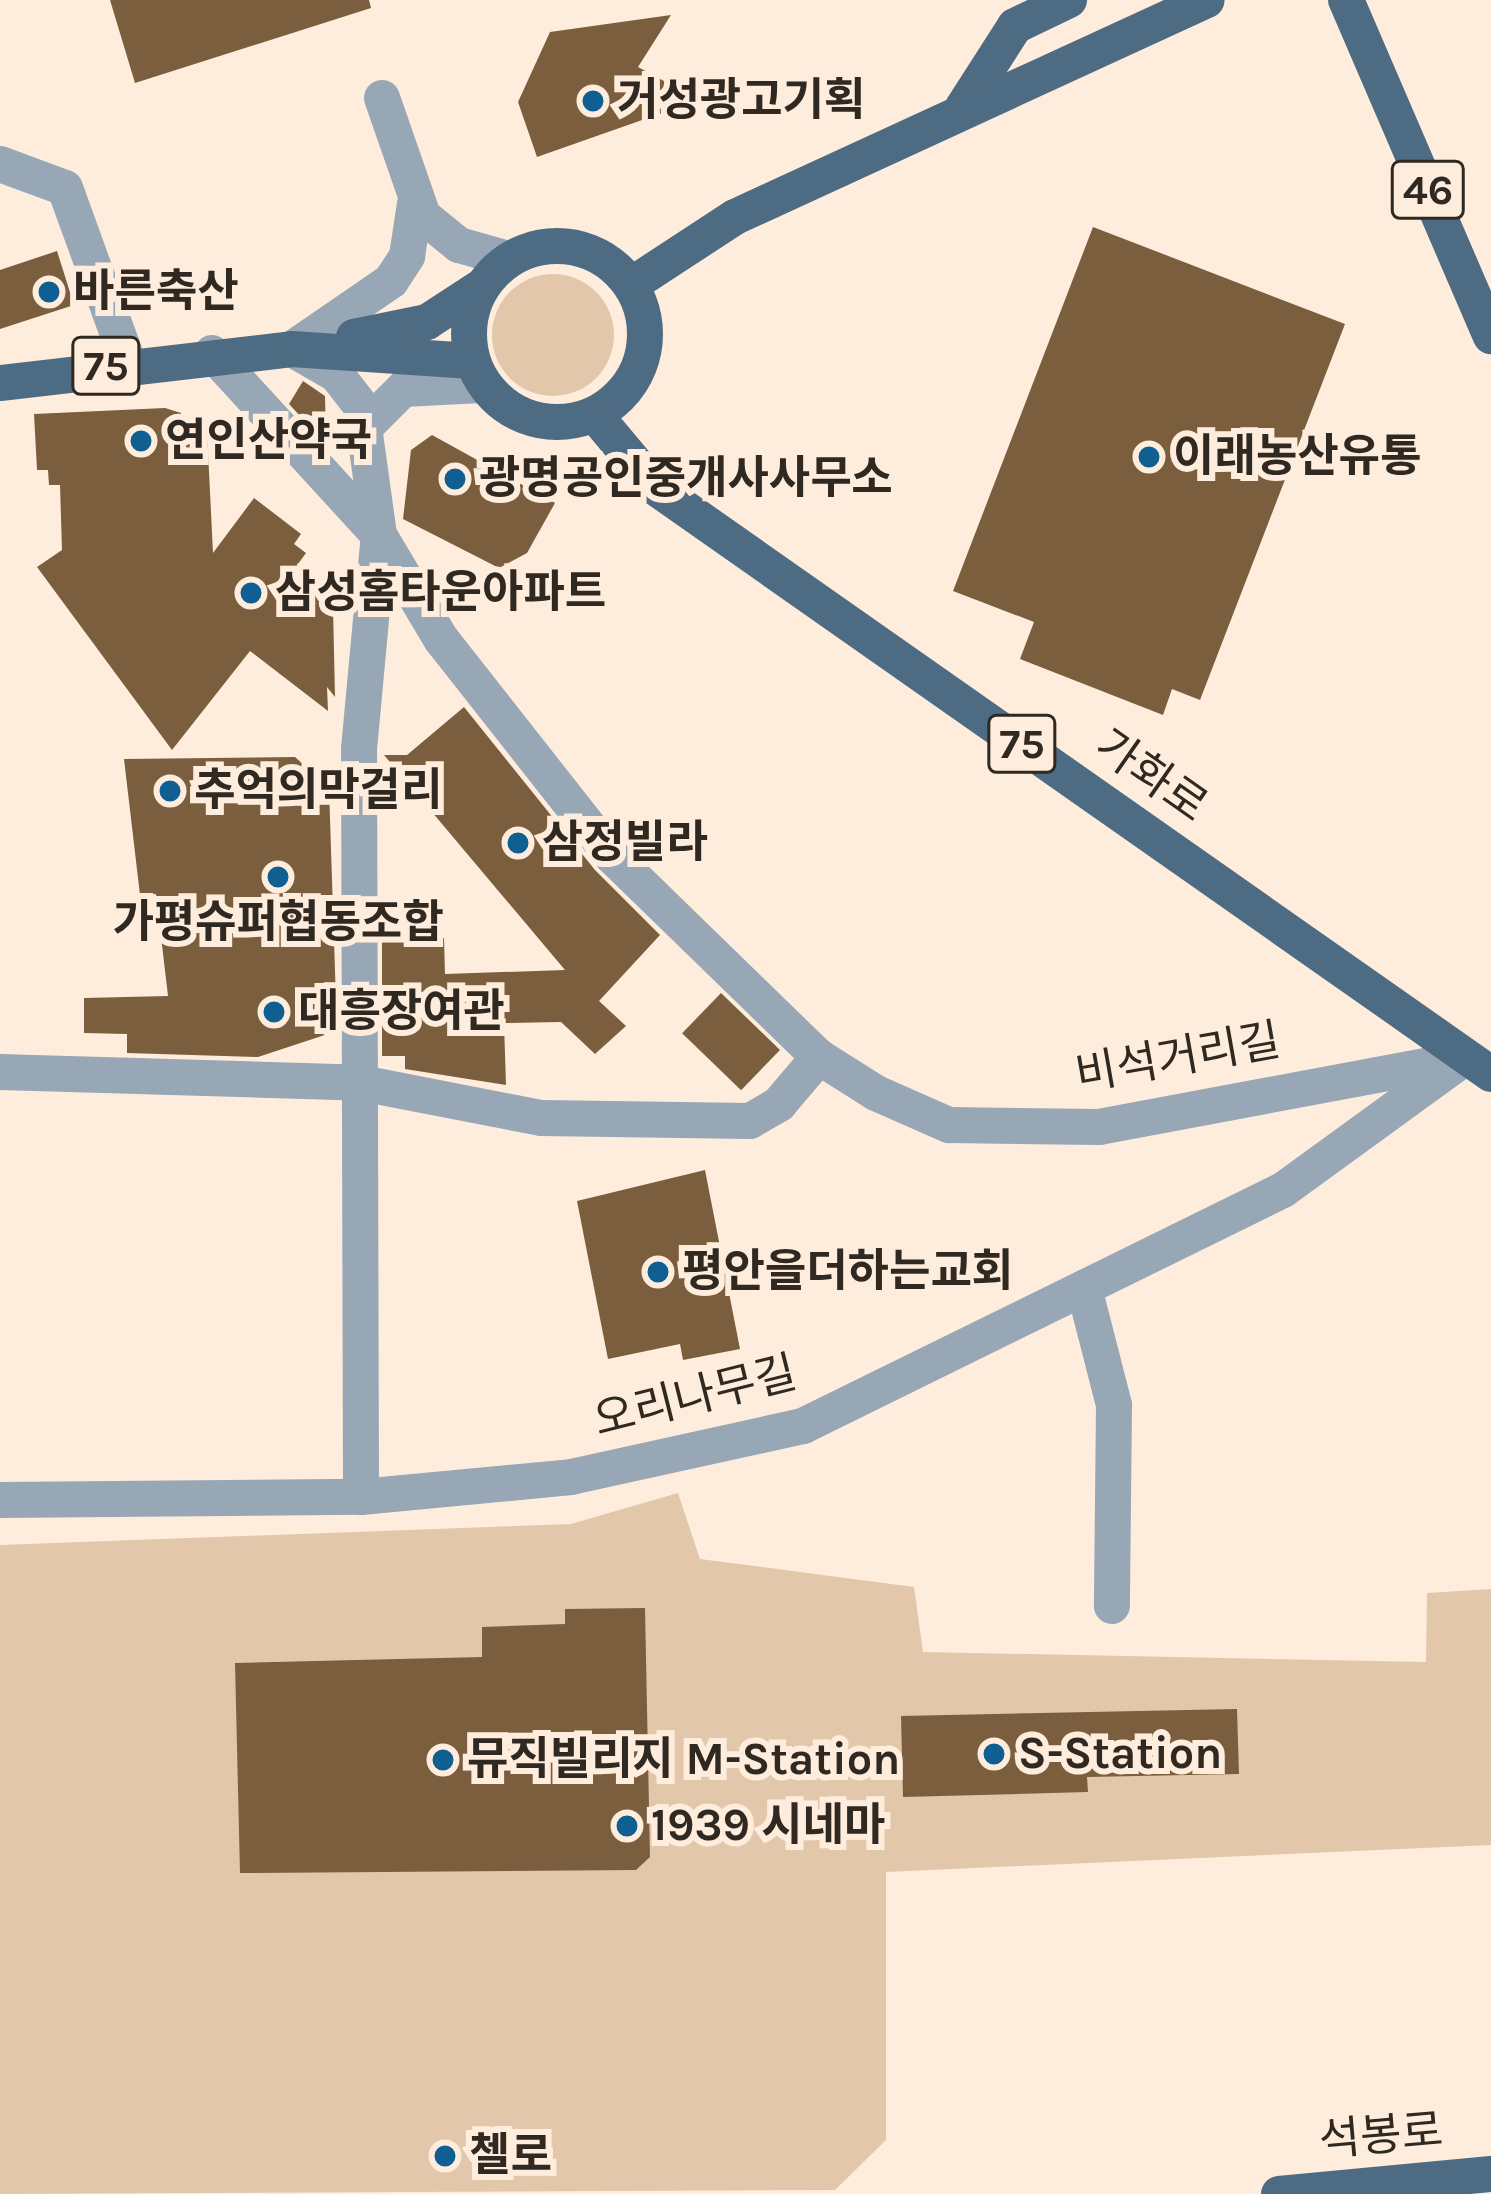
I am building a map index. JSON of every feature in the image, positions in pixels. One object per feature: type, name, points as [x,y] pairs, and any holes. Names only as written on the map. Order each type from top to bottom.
[{"type":"main road","points":[[963,107],[1015,26],[1069,0]]},
{"type":"main road","points":[[631,285],[735,218],[963,107],[1207,0]]},
{"type":"main road","name":"46","points":[[1346,0],[1491,336]]},
{"type":"main road","points":[[575,247],[631,285],[641,308],[642,358],[632,382],[595,415],[545,422],[521,416],[477,373],[292,349],[427,322],[481,287],[508,260],[575,247]]},
{"type":"main road","points":[[477,373],[471,314],[481,287]]},
{"type":"main road","name":"75","points":[[0,383],[128,362],[292,349]]},
{"type":"main road","name":"가화로","points":[[595,415],[656,488],[1383,995],[1482,1058]]},
{"type":"main road","name":"석봉로","points":[[1279,2194],[1491,2174]]},
{"type":"street","points":[[382,98],[415,204],[445,238],[508,260]]},
{"type":"street","points":[[0,164],[65,188],[128,362]]},
{"type":"street","points":[[361,1497],[359,749],[379,535],[366,426],[349,387],[292,349],[392,281],[407,256],[415,204]]},
{"type":"street","name":"비석거리길","points":[[212,353],[379,535],[441,639],[543,776],[612,856],[819,1057],[885,1098],[960,1126],[1112,1126],[1482,1058]]},
{"type":"street","points":[[366,426],[403,389],[477,373]]},
{"type":"street","points":[[0,1072],[361,1083],[542,1118],[750,1121],[779,1104],[819,1057]]},
{"type":"street","name":"오리나무길","points":[[0,1500],[361,1497],[571,1477],[803,1426],[1283,1190],[1482,1058]]},
{"type":"street","points":[[1084,1288],[1114,1405],[1112,1606]]},
{"type":"shaded area","points":[[553,274],[577,278],[596,292],[610,311],[614,335],[610,359],[596,378],[577,392],[553,396],[529,392],[510,378],[496,359],[492,335],[496,311],[510,292],[529,278]]},
{"type":"shaded area","points":[[678,1493],[700,1559],[914,1587],[923,1652],[1426,1662],[1427,1593],[1491,1589],[1491,1845],[886,1872],[886,2140],[835,2190],[0,2194],[0,1545],[571,1524]]},
{"type":"building","points":[[110,0],[369,0],[371,8],[135,83]]},
{"type":"building","points":[[671,15],[638,67],[699,100],[537,157],[518,102],[550,32]]},
{"type":"building","name":"이래농산유통","points":[[1093,227],[1345,324],[1200,700],[1172,689],[1163,715],[1020,659],[1034,622],[953,591]]},
{"type":"building","points":[[57,251],[74,305],[0,329],[0,270]]},
{"type":"building","points":[[303,381],[325,396],[326,444],[289,404]]},
{"type":"building","points":[[165,408],[181,413],[182,433],[207,431],[213,553],[254,498],[301,534],[294,544],[306,553],[290,575],[333,607],[335,697],[327,687],[328,711],[250,651],[172,750],[37,567],[62,550],[60,485],[49,485],[48,470],[37,470],[34,414]]},
{"type":"building","points":[[432,435],[555,503],[527,553],[499,568],[403,519],[411,450]]},
{"type":"building","points":[[464,707],[595,870],[660,935],[599,1001],[626,1026],[595,1054],[561,1022],[504,1023],[506,1085],[405,1069],[405,1056],[382,1056],[382,939],[444,938],[445,974],[565,970],[384,755],[407,755]]},
{"type":"building","points":[[295,757],[329,788],[337,1031],[258,1057],[127,1053],[127,1034],[84,1033],[84,998],[168,996],[156,894],[140,895],[124,759]]},
{"type":"building","points":[[721,993],[780,1050],[741,1090],[682,1033]]},
{"type":"building","name":"평안을더하는교회","points":[[705,1170],[740,1349],[683,1360],[680,1344],[608,1359],[577,1201]]},
{"type":"building","name":"뮤직빌리지 M-Station","points":[[645,1608],[650,1857],[636,1870],[240,1873],[235,1663],[482,1657],[482,1627],[565,1624],[565,1609]]},
{"type":"building","name":"S-Station","points":[[1237,1709],[1239,1774],[1087,1777],[1088,1792],[903,1797],[901,1716]]},
{"type":"place","name":"거성광고기획","points":[[593,101]]},
{"type":"place","name":"바른축산","points":[[49,292]]},
{"type":"place","name":"연인산약국","points":[[141,441]]},
{"type":"place","name":"이래농산유통","points":[[1149,457]]},
{"type":"place","name":"광명공인중개사사무소","points":[[455,479]]},
{"type":"place","name":"삼성홈타운아파트","points":[[251,593]]},
{"type":"place","name":"추억의막걸리","points":[[170,791]]},
{"type":"place","name":"삼정빌라","points":[[518,843]]},
{"type":"place","name":"가평슈퍼협동조합","points":[[278,877]]},
{"type":"place","name":"대흥장여관","points":[[274,1012]]},
{"type":"place","name":"평안을더하는교회","points":[[658,1272]]},
{"type":"place","name":"S-Station","points":[[994,1754]]},
{"type":"place","name":"뮤직빌리지 M-Station","points":[[443,1760]]},
{"type":"place","name":"1939 시네마","points":[[627,1826]]},
{"type":"place","name":"첼로","points":[[445,2156]]}]
